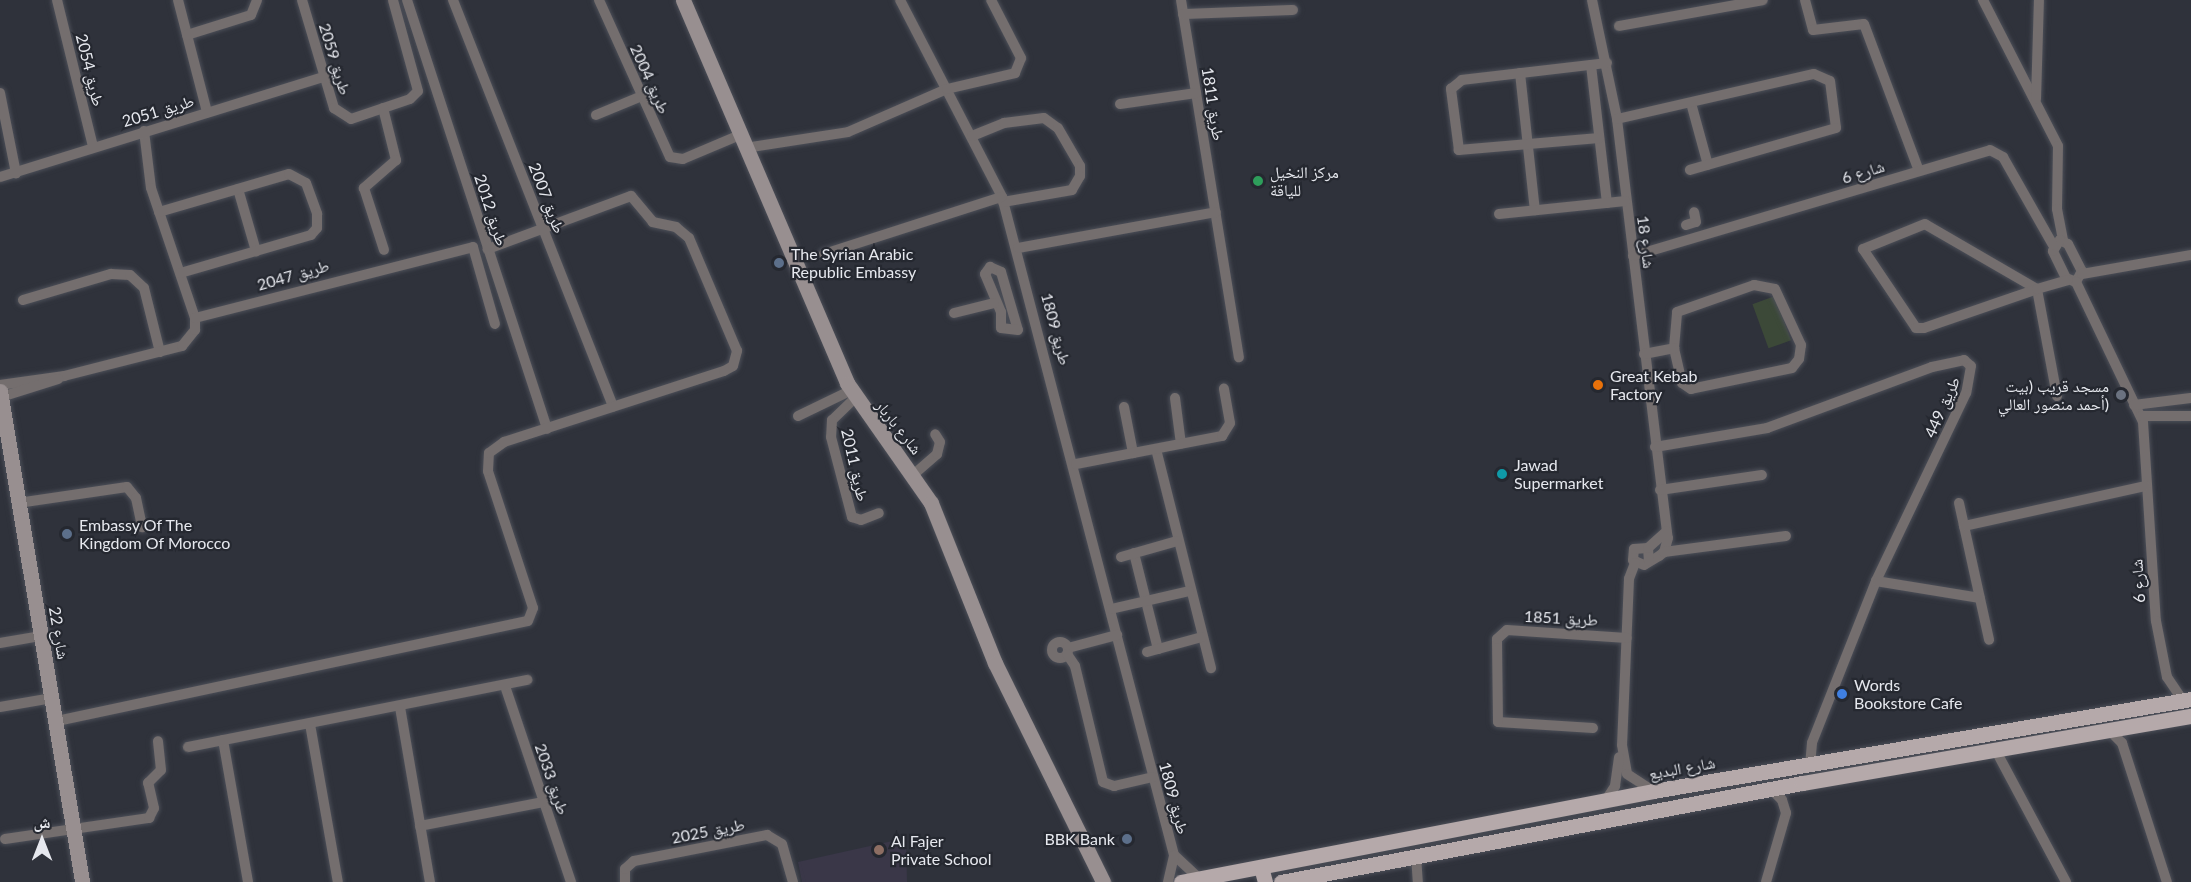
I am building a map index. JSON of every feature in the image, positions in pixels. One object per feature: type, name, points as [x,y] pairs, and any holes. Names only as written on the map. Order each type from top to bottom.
[{"type":"main road","name":"شارع البديع","points":[[1181,882],[1653,791],[2187,700]]},
{"type":"main road","points":[[1281,882],[1771,789],[2191,716]]},
{"type":"main road","points":[[1261,867],[1265,882]]},
{"type":"street","name":"طريق 2054","points":[[57,0],[93,147]]},
{"type":"street","points":[[178,0],[207,112]]},
{"type":"street","points":[[187,35],[251,15],[257,0]]},
{"type":"street","name":"طريق 2059","points":[[302,0],[340,116],[351,119],[410,99],[419,85],[393,0]]},
{"type":"street","name":"طريق 2012","points":[[407,0],[547,429]]},
{"type":"street","name":"طريق 2007","points":[[453,0],[613,407]]},
{"type":"street","name":"طريق 2004","points":[[599,0],[668,154],[683,159],[743,142]]},
{"type":"street","name":"شارع باربار","points":[[683,0],[853,394],[914,474],[936,513],[994,663],[1097,879]]},
{"type":"street","name":"طريق 1809","points":[[900,0],[972,136],[1002,200],[1018,248],[1076,464],[1174,855],[1168,882]]},
{"type":"street","points":[[743,142],[848,132],[947,89],[1020,68],[1021,58],[991,0]]},
{"type":"street","name":"طريق 1811","points":[[1181,0],[1239,357]]},
{"type":"street","name":"شارع 18","points":[[1592,0],[1617,119],[1660,490],[1667,531],[1664,552]]},
{"type":"street","points":[[1618,26],[1763,0]]},
{"type":"street","points":[[1805,0],[1813,30],[1864,24],[1919,171]]},
{"type":"street","points":[[1983,0],[2036,99],[2061,159],[2057,210],[2060,266],[2075,278]]},
{"type":"street","points":[[2036,99],[2039,0]]},
{"type":"street","points":[[1183,14],[1293,10]]},
{"type":"street","points":[[1599,138],[1462,151],[1455,142],[1455,82],[1607,63]]},
{"type":"street","points":[[1591,65],[1607,203]]},
{"type":"street","points":[[1520,73],[1535,210]]},
{"type":"street","points":[[1617,119],[1814,74],[1830,81],[1836,128],[1690,170]]},
{"type":"street","name":"طريق 2051","points":[[0,177],[326,76]]},
{"type":"street","points":[[0,93],[16,173]]},
{"type":"street","points":[[1120,104],[1196,93]]},
{"type":"street","points":[[596,115],[642,96]]},
{"type":"street","points":[[1691,103],[1708,165]]},
{"type":"street","points":[[382,108],[396,160],[364,188],[384,250]]},
{"type":"street","points":[[824,254],[1002,200],[1072,190],[1080,176],[1080,166],[1058,128],[1044,118],[1004,123],[972,136]]},
{"type":"street","points":[[0,391],[182,346],[191,337],[195,318],[159,212],[144,131]]},
{"type":"street","name":"شارع 6","points":[[1633,256],[1701,239],[1985,150],[2000,154],[2058,243]]},
{"type":"street","points":[[159,212],[294,175],[306,183],[318,218],[310,235],[180,273]]},
{"type":"street","points":[[238,189],[256,251]]},
{"type":"street","points":[[57,722],[524,624],[533,608],[487,459],[498,444],[729,369],[737,356],[689,238],[676,227],[653,222],[637,198],[619,198],[488,249]]},
{"type":"street","points":[[1499,214],[1625,201]]},
{"type":"street","points":[[1018,248],[1216,212]]},
{"type":"street","points":[[1692,220],[1701,239]]},
{"type":"street","points":[[2057,396],[2037,289],[1925,224],[1863,249],[1916,328],[2037,289],[2075,278],[2191,255]]},
{"type":"street","points":[[2058,243],[2075,258],[2075,278]]},
{"type":"street","name":"طريق 2047","points":[[195,318],[472,247],[495,324]]},
{"type":"street","points":[[2060,266],[2075,258]]},
{"type":"street","points":[[23,300],[111,274],[130,275],[144,288],[160,352]]},
{"type":"street","name":"شارع 6","points":[[2075,278],[2141,416],[2156,621],[2167,677],[2161,704]]},
{"type":"street","points":[[1754,285],[1775,289],[1801,345],[1792,368],[1701,390],[1682,383],[1674,348],[1681,307],[1754,285]]},
{"type":"street","points":[[994,303],[998,286],[1009,298]]},
{"type":"street","points":[[1009,298],[1031,292]]},
{"type":"street","points":[[1005,312],[1009,298]]},
{"type":"street","points":[[994,303],[1024,328]]},
{"type":"street","points":[[954,313],[994,303]]},
{"type":"street","points":[[1644,354],[1674,348]]},
{"type":"street","name":"طريق 449","points":[[1655,447],[1767,428],[1964,360],[1972,375],[1966,393],[1876,581],[1812,742],[1810,764]]},
{"type":"street","points":[[1076,464],[1181,444],[1227,430],[1224,389]]},
{"type":"street","name":"شارع 22","points":[[0,391],[82,882]]},
{"type":"street","points":[[798,416],[853,394]]},
{"type":"street","name":"طريق 2011","points":[[853,394],[832,420],[831,437],[852,517],[861,520],[879,513]]},
{"type":"street","points":[[1174,398],[1181,444]]},
{"type":"street","points":[[2134,405],[2191,398]]},
{"type":"street","points":[[1124,407],[1132,453]]},
{"type":"street","points":[[2141,416],[2191,416]]},
{"type":"street","points":[[914,474],[937,454],[940,442],[934,434]]},
{"type":"street","points":[[1156,449],[1189,591],[1211,668]]},
{"type":"street","points":[[1660,490],[1762,475]]},
{"type":"street","points":[[1964,526],[2146,486]]},
{"type":"street","points":[[18,503],[127,487],[136,498],[142,527]]},
{"type":"street","points":[[1959,503],[1989,640]]},
{"type":"street","points":[[1606,800],[1615,786],[1622,745],[1630,588],[1643,563],[1647,548],[1667,531]]},
{"type":"street","points":[[1643,563],[1664,552],[1786,536]]},
{"type":"street","points":[[1121,557],[1177,542]]},
{"type":"street","points":[[1643,563],[1634,549],[1647,548]]},
{"type":"street","points":[[1134,553],[1146,600],[1153,650],[1202,637]]},
{"type":"street","points":[[1876,581],[1980,598]]},
{"type":"street","points":[[1111,609],[1189,591]]},
{"type":"street","name":"طريق 1851","points":[[1593,728],[1498,722],[1497,639],[1507,630],[1627,638]]},
{"type":"street","points":[[1118,635],[1068,651],[1075,666],[1104,782],[1114,786],[1153,777]]},
{"type":"street","points":[[0,643],[41,636]]},
{"type":"street","name":"شارع 6","points":[[2167,677],[2187,700]]},
{"type":"street","points":[[188,747],[400,707],[527,680]]},
{"type":"street","name":"طريق 2033","points":[[505,686],[571,882]]},
{"type":"street","points":[[0,707],[52,698]]},
{"type":"street","points":[[400,707],[430,882]]},
{"type":"street","points":[[310,724],[338,882]]},
{"type":"street","points":[[2122,743],[2126,726]]},
{"type":"street","points":[[2108,729],[2122,743],[2167,882]]},
{"type":"street","points":[[223,740],[248,882]]},
{"type":"street","points":[[5,839],[151,816],[148,783],[161,770],[158,741]]},
{"type":"street","points":[[1622,745],[1627,774],[1653,791]]},
{"type":"street","points":[[1995,749],[2066,882]]},
{"type":"street","points":[[1766,882],[1785,813],[1782,800],[1771,789]]},
{"type":"street","points":[[420,826],[544,802]]},
{"type":"street","name":"طريق 2025","points":[[625,882],[625,868],[634,861],[767,835],[782,844],[792,877],[783,882]]},
{"type":"street","name":"طريق 1809","points":[[1174,855],[1199,878]]},
{"type":"street","points":[[1416,856],[1418,882]]},
{"type":"shaded area","name":"Al Fajer Private School","points":[[906,838],[907,882],[802,882],[798,862]]},
{"type":"green space","points":[[1775,296],[1791,340],[1769,348],[1752,304]]},
{"type":"place","name":"مركز النخيل للياقة","points":[[1258,181]]},
{"type":"place","name":"The Syrian Arabic Republic Embassy","points":[[779,263]]},
{"type":"place","name":"Great Kebab Factory","points":[[1598,385]]},
{"type":"place","name":"مسجد قريب (بيت أحمد منصور العالي)","points":[[2121,395]]},
{"type":"place","name":"Jawad Supermarket","points":[[1502,474]]},
{"type":"place","name":"Embassy Of The Kingdom Of Morocco","points":[[67,534]]},
{"type":"place","name":"Words Bookstore Cafe","points":[[1842,694]]},
{"type":"place","name":"BBK Bank","points":[[1127,839]]},
{"type":"place","name":"Al Fajer Private School","points":[[879,850]]}]
